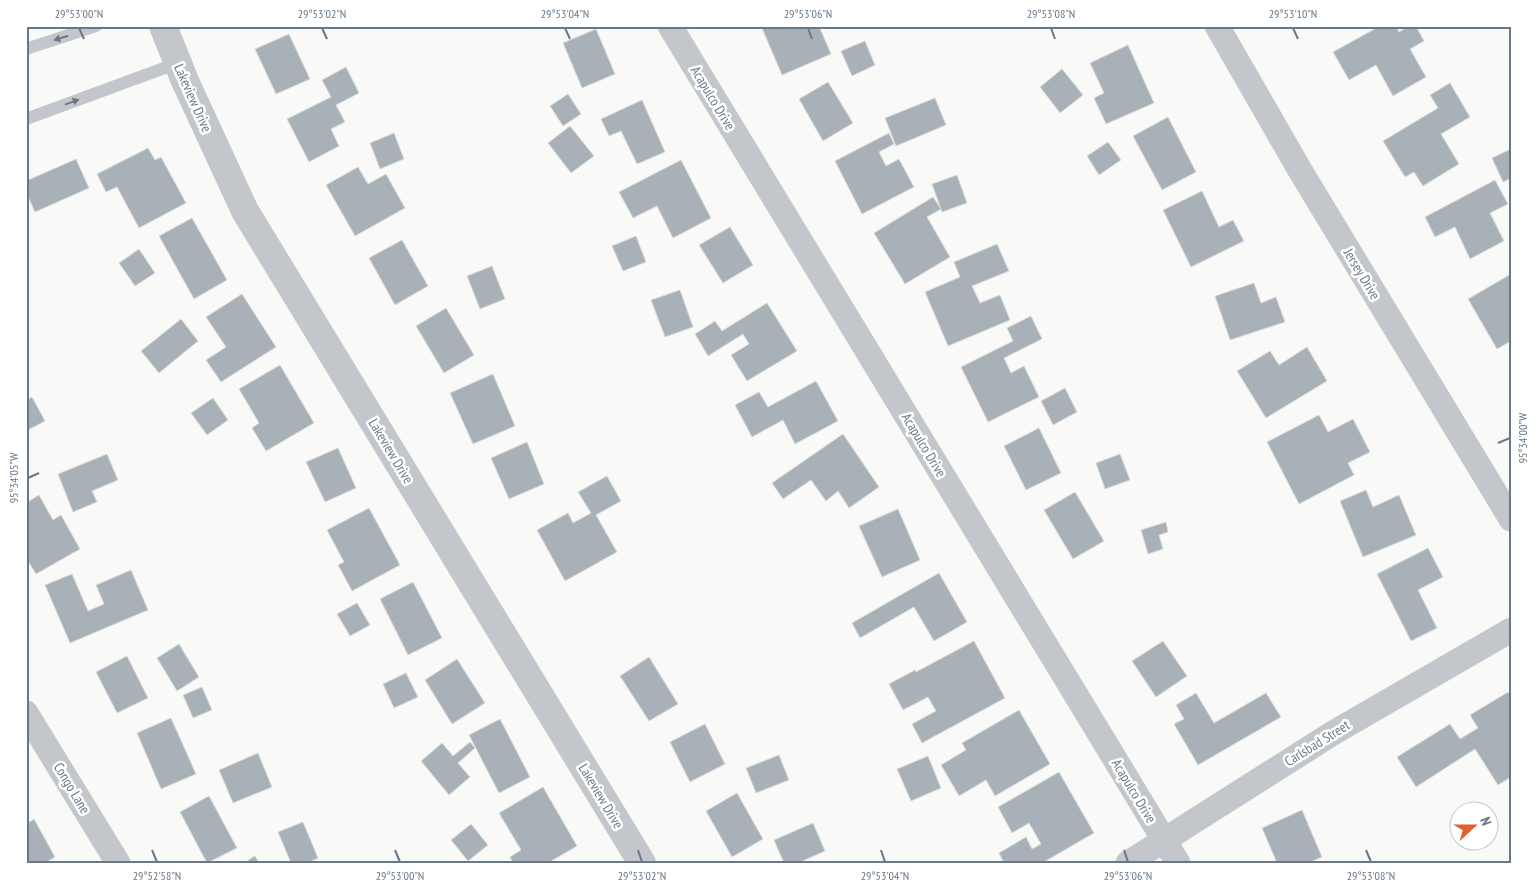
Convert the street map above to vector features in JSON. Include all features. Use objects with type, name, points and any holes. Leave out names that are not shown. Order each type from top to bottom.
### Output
[{"type":"street","name":"Lakeview Drive","points":[[163,26],[245,211],[642,863]]},
{"type":"street","name":"Acapulco Drive","points":[[670,26],[1178,863]]},
{"type":"street","name":"Jersey Drive","points":[[1217,26],[1306,181],[1511,519]]},
{"type":"street","name":"Carlsbad Street","points":[[1128,863],[1333,733],[1511,630]]},
{"type":"street","name":"Congo Lane","points":[[26,713],[118,863]]},
{"type":"lane","points":[[26,49],[96,26]]},
{"type":"lane","points":[[26,118],[178,63]]},
{"type":"building","points":[[761,26],[819,26],[831,54],[782,75]]},
{"type":"building","points":[[1380,26],[1396,26],[1399,32],[1409,26],[1416,26],[1424,41],[1410,49],[1426,77],[1393,96],[1376,65],[1349,80],[1333,52]]},
{"type":"building","points":[[596,29],[615,74],[582,88],[563,43]]},
{"type":"building","points":[[289,34],[310,79],[276,94],[255,49]]},
{"type":"building","points":[[865,41],[875,65],[852,76],[841,51]]},
{"type":"building","points":[[1128,45],[1154,103],[1106,124],[1094,98],[1104,93],[1090,63]]},
{"type":"building","points":[[346,67],[359,93],[336,105],[345,122],[331,129],[339,146],[309,162],[287,119],[331,97],[322,80]]},
{"type":"building","points":[[1062,69],[1083,95],[1060,113],[1040,87]]},
{"type":"building","points":[[828,82],[853,123],[823,141],[799,99]]},
{"type":"building","points":[[1450,83],[1470,117],[1441,134],[1459,164],[1423,186],[1414,172],[1405,177],[1383,141],[1438,108],[1430,95]]},
{"type":"building","points":[[568,94],[581,114],[563,126],[550,106]]},
{"type":"building","points":[[935,98],[946,125],[896,146],[885,118]]},
{"type":"building","points":[[642,100],[665,152],[637,164],[621,131],[609,136],[601,119]]},
{"type":"building","points":[[1168,117],[1196,172],[1162,190],[1133,136]]},
{"type":"building","points":[[570,126],[594,156],[571,173],[548,143]]},
{"type":"building","points":[[394,133],[404,159],[380,169],[370,143]]},
{"type":"building","points":[[889,133],[894,144],[879,152],[886,166],[899,159],[914,187],[862,214],[835,161]]},
{"type":"building","points":[[1108,142],[1121,160],[1099,175],[1087,156]]},
{"type":"building","points":[[148,148],[155,160],[161,157],[186,203],[139,228],[117,187],[106,192],[97,174]]},
{"type":"building","points":[[1511,149],[1511,178],[1503,182],[1492,158]]},
{"type":"building","points":[[76,159],[89,188],[35,212],[26,192],[26,181]]},
{"type":"building","points":[[681,160],[711,218],[673,238],[657,206],[633,218],[619,192]]},
{"type":"building","points":[[358,167],[368,184],[386,174],[405,208],[355,236],[326,185]]},
{"type":"building","points":[[957,175],[967,203],[942,212],[932,184]]},
{"type":"building","points":[[1495,180],[1508,204],[1490,213],[1504,241],[1470,259],[1455,227],[1435,237],[1425,217]]},
{"type":"building","points":[[1202,191],[1219,227],[1233,220],[1244,241],[1191,267],[1163,210]]},
{"type":"building","points":[[933,197],[941,209],[927,217],[950,257],[905,284],[874,233]]},
{"type":"building","points":[[192,218],[227,280],[194,299],[159,236]]},
{"type":"building","points":[[730,227],[753,265],[723,283],[699,245]]},
{"type":"building","points":[[636,236],[646,262],[623,271],[612,246]]},
{"type":"building","points":[[402,240],[428,286],[395,305],[369,258]]},
{"type":"building","points":[[997,244],[1009,271],[972,286],[980,303],[1000,295],[1010,320],[948,346],[925,292],[960,277],[954,262]]},
{"type":"building","points":[[139,249],[155,273],[135,286],[119,263]]},
{"type":"building","points":[[492,266],[505,299],[480,309],[467,276]]},
{"type":"building","points":[[1511,274],[1511,341],[1497,349],[1468,299]]},
{"type":"building","points":[[1254,283],[1261,303],[1276,297],[1285,322],[1230,340],[1215,296]]},
{"type":"building","points":[[680,290],[693,327],[665,337],[651,300]]},
{"type":"building","points":[[242,294],[276,347],[221,382],[206,360],[226,347],[206,317]]},
{"type":"building","points":[[767,303],[797,351],[747,381],[731,355],[749,344],[743,334],[708,356],[695,334],[715,321],[722,331]]},
{"type":"building","points":[[446,308],[474,355],[444,373],[416,326]]},
{"type":"building","points":[[1031,316],[1042,339],[1004,358],[1011,373],[1024,366],[1039,397],[988,422],[961,367],[1013,341],[1007,328]]},
{"type":"building","points":[[181,319],[198,341],[159,373],[141,351]]},
{"type":"building","points":[[1307,347],[1327,381],[1266,418],[1237,371],[1270,351],[1279,365]]},
{"type":"building","points":[[280,365],[314,423],[266,451],[252,428],[259,423],[239,389]]},
{"type":"building","points":[[493,374],[515,426],[473,444],[450,393]]},
{"type":"building","points":[[816,381],[838,421],[795,444],[783,420],[752,437],[735,405],[759,392],[768,407]]},
{"type":"building","points":[[1065,388],[1077,412],[1053,425],[1041,401]]},
{"type":"building","points":[[32,397],[45,421],[26,431],[26,401]]},
{"type":"building","points":[[213,398],[228,420],[207,435],[191,413]]},
{"type":"building","points":[[1319,415],[1328,432],[1353,419],[1370,452],[1348,463],[1354,475],[1299,504],[1267,442]]},
{"type":"building","points":[[1039,428],[1061,473],[1026,490],[1004,446]]},
{"type":"building","points":[[843,434],[879,487],[849,508],[838,491],[826,501],[811,480],[783,499],[772,483]]},
{"type":"building","points":[[527,442],[544,484],[509,499],[491,458]]},
{"type":"building","points":[[338,448],[356,488],[325,502],[306,462]]},
{"type":"building","points":[[107,454],[118,480],[92,491],[97,502],[73,512],[58,474]]},
{"type":"building","points":[[1120,454],[1130,480],[1105,489],[1096,463]]},
{"type":"building","points":[[607,476],[621,501],[596,515],[617,552],[565,581],[537,530],[568,513],[573,523],[591,513],[578,492]]},
{"type":"building","points":[[1366,490],[1373,507],[1399,495],[1416,535],[1363,557],[1340,501]]},
{"type":"building","points":[[1075,492],[1104,541],[1073,559],[1044,510]]},
{"type":"building","points":[[39,495],[53,520],[61,515],[80,549],[36,574],[26,558],[26,503]]},
{"type":"building","points":[[369,508],[400,565],[352,591],[338,565],[344,562],[327,530]]},
{"type":"building","points":[[898,509],[920,560],[882,577],[859,526]]},
{"type":"building","points":[[1166,522],[1168,532],[1159,535],[1163,549],[1148,554],[1141,530]]},
{"type":"building","points":[[1428,548],[1443,577],[1418,590],[1437,628],[1411,641],[1377,574]]},
{"type":"building","points":[[131,570],[148,610],[70,643],[45,585],[72,574],[88,611],[104,604],[96,585]]},
{"type":"building","points":[[939,573],[967,622],[934,641],[914,607],[860,638],[852,623]]},
{"type":"building","points":[[413,582],[442,638],[408,655],[380,599]]},
{"type":"building","points":[[357,603],[370,625],[350,636],[337,614]]},
{"type":"building","points":[[974,641],[1005,698],[922,743],[912,724],[936,711],[928,697],[903,710],[889,684]]},
{"type":"building","points":[[1163,641],[1187,676],[1156,697],[1132,661]]},
{"type":"building","points":[[179,644],[199,677],[177,691],[157,658]]},
{"type":"building","points":[[127,656],[148,698],[117,713],[96,672]]},
{"type":"building","points":[[649,657],[678,704],[649,721],[620,676]]},
{"type":"building","points":[[457,659],[485,703],[452,724],[425,680]]},
{"type":"building","points":[[406,673],[418,697],[394,708],[383,684]]},
{"type":"building","points":[[202,687],[212,710],[193,718],[183,695]]},
{"type":"building","points":[[1508,692],[1511,697],[1511,777],[1498,785],[1475,749],[1416,787],[1397,757],[1450,724],[1460,739],[1478,728],[1470,715]]},
{"type":"building","points":[[1196,693],[1214,723],[1266,693],[1281,717],[1198,765],[1174,724],[1184,719],[1176,705]]},
{"type":"building","points":[[1019,710],[1050,764],[995,796],[986,780],[959,796],[941,765],[966,750],[962,743]]},
{"type":"building","points":[[171,718],[196,774],[161,789],[137,733]]},
{"type":"building","points":[[500,719],[530,777],[499,793],[469,735]]},
{"type":"building","points":[[705,724],[725,764],[690,782],[670,742]]},
{"type":"building","points":[[470,742],[475,748],[458,763],[470,777],[449,795],[421,761],[442,743],[453,756]]},
{"type":"building","points":[[258,753],[272,787],[233,803],[219,770]]},
{"type":"building","points":[[779,755],[789,780],[756,793],[746,768]]},
{"type":"building","points":[[928,756],[941,788],[911,801],[897,769]]},
{"type":"building","points":[[1059,772],[1094,833],[1042,863],[1004,863],[999,853],[1026,837],[1032,849],[1041,844],[1029,823],[1012,833],[998,807]]},
{"type":"building","points":[[543,787],[577,846],[548,863],[513,863],[510,857],[521,850],[499,813]]},
{"type":"building","points":[[737,793],[763,839],[732,857],[706,811]]},
{"type":"building","points":[[209,796],[237,848],[207,863],[180,812]]},
{"type":"building","points":[[1302,810],[1322,857],[1308,863],[1277,863],[1262,828]]},
{"type":"building","points":[[34,819],[55,857],[45,863],[26,863],[26,824]]},
{"type":"building","points":[[303,822],[318,858],[307,863],[291,863],[278,832]]},
{"type":"building","points":[[813,823],[825,851],[798,863],[784,863],[774,840]]},
{"type":"building","points":[[471,824],[488,845],[468,861],[451,840]]},
{"type":"building","points":[[255,856],[259,863],[244,863]]}]
